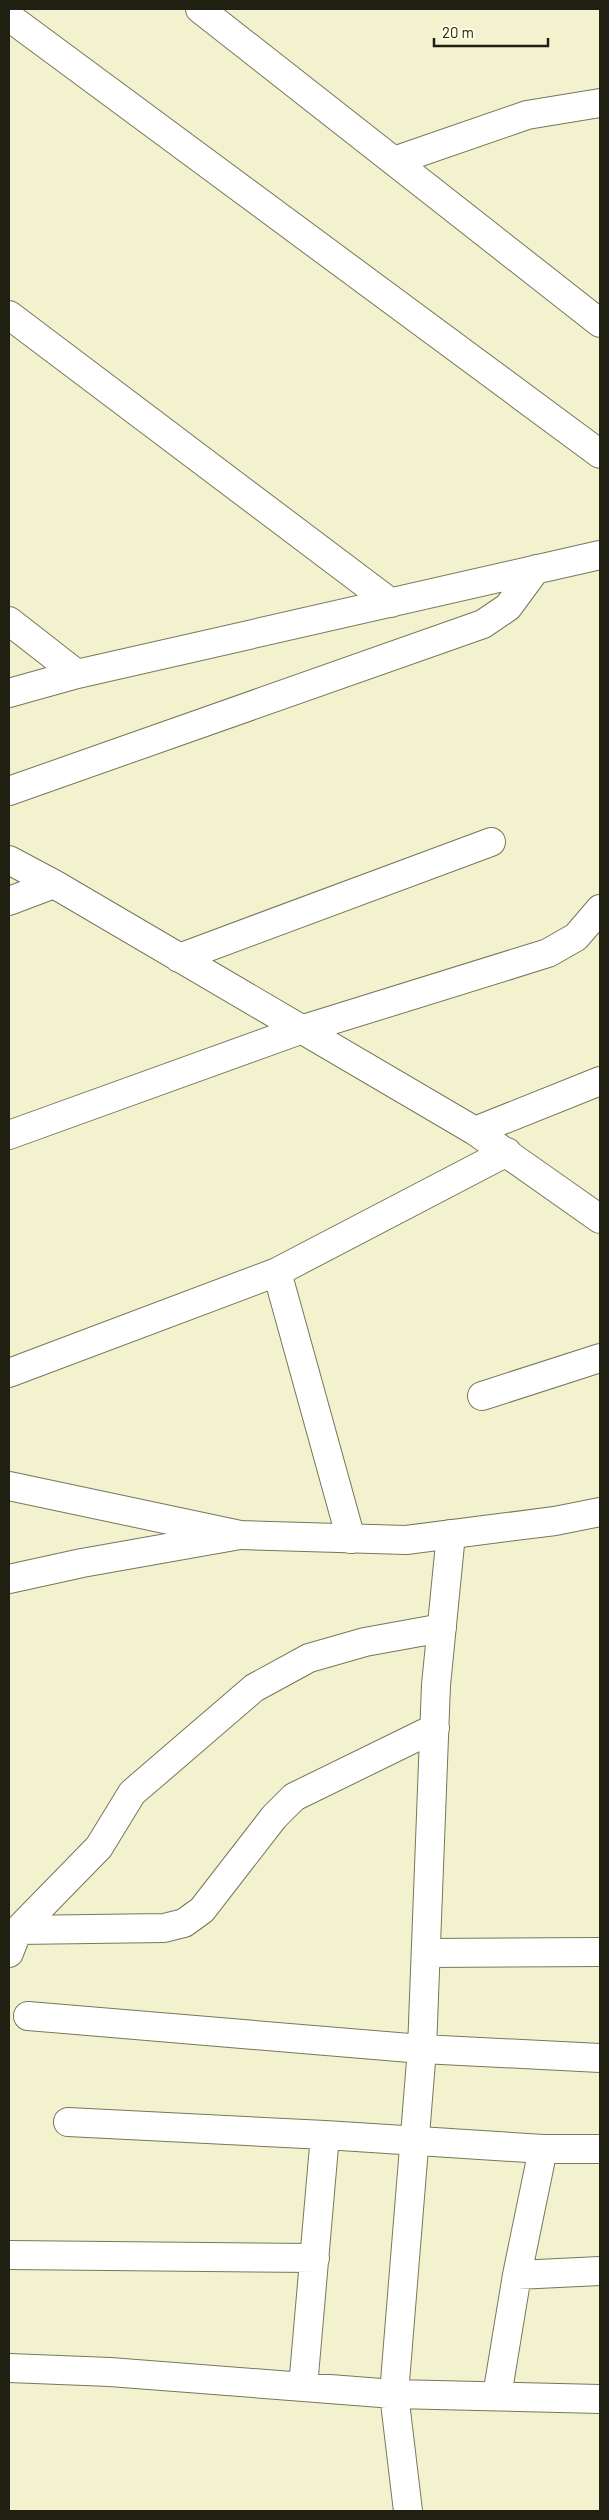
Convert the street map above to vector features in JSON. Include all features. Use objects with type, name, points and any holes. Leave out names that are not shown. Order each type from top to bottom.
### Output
[{"type":"street","points":[[200,9],[600,323]]},
{"type":"street","points":[[9,18],[600,454]]},
{"type":"street","points":[[394,161],[527,115],[600,103]]},
{"type":"street","points":[[9,315],[391,603]]},
{"type":"street","points":[[9,693],[77,674],[600,555]]},
{"type":"street","points":[[9,791],[482,624],[508,607],[536,570]]},
{"type":"street","points":[[9,621],[77,674]]},
{"type":"street","points":[[178,958],[491,842]]},
{"type":"street","points":[[9,860],[54,884],[475,1131],[600,1219]]},
{"type":"street","points":[[9,901],[54,884]]},
{"type":"street","points":[[9,1134],[300,1030],[548,953],[576,937],[600,909]]},
{"type":"street","points":[[475,1131],[600,1081]]},
{"type":"street","points":[[9,1373],[278,1272],[507,1152]]},
{"type":"street","points":[[278,1272],[351,1539]]},
{"type":"street","points":[[482,1396],[600,1358]]},
{"type":"street","points":[[9,1486],[240,1535],[406,1540],[555,1521],[600,1512]]},
{"type":"street","points":[[408,2511],[394,2394],[422,2049],[436,1685],[451,1534]]},
{"type":"street","points":[[9,1579],[82,1563],[240,1535]]},
{"type":"street","points":[[14,1941],[99,1847],[132,1793],[254,1688],[309,1658],[365,1642],[442,1628]]},
{"type":"street","points":[[14,1941],[164,1928],[184,1923],[202,1910],[274,1817],[294,1797],[435,1728]]},
{"type":"street","points":[[426,1953],[600,1952]]},
{"type":"street","points":[[28,2016],[422,2049],[600,2058]]},
{"type":"street","points":[[68,2122],[415,2140],[543,2149],[600,2149]]},
{"type":"street","points":[[303,2387],[325,2135]]},
{"type":"street","points":[[497,2396],[517,2275],[543,2149]]},
{"type":"street","points":[[9,2255],[315,2258]]},
{"type":"street","points":[[517,2275],[600,2271]]},
{"type":"street","points":[[9,2368],[110,2372],[394,2394],[600,2399]]}]
